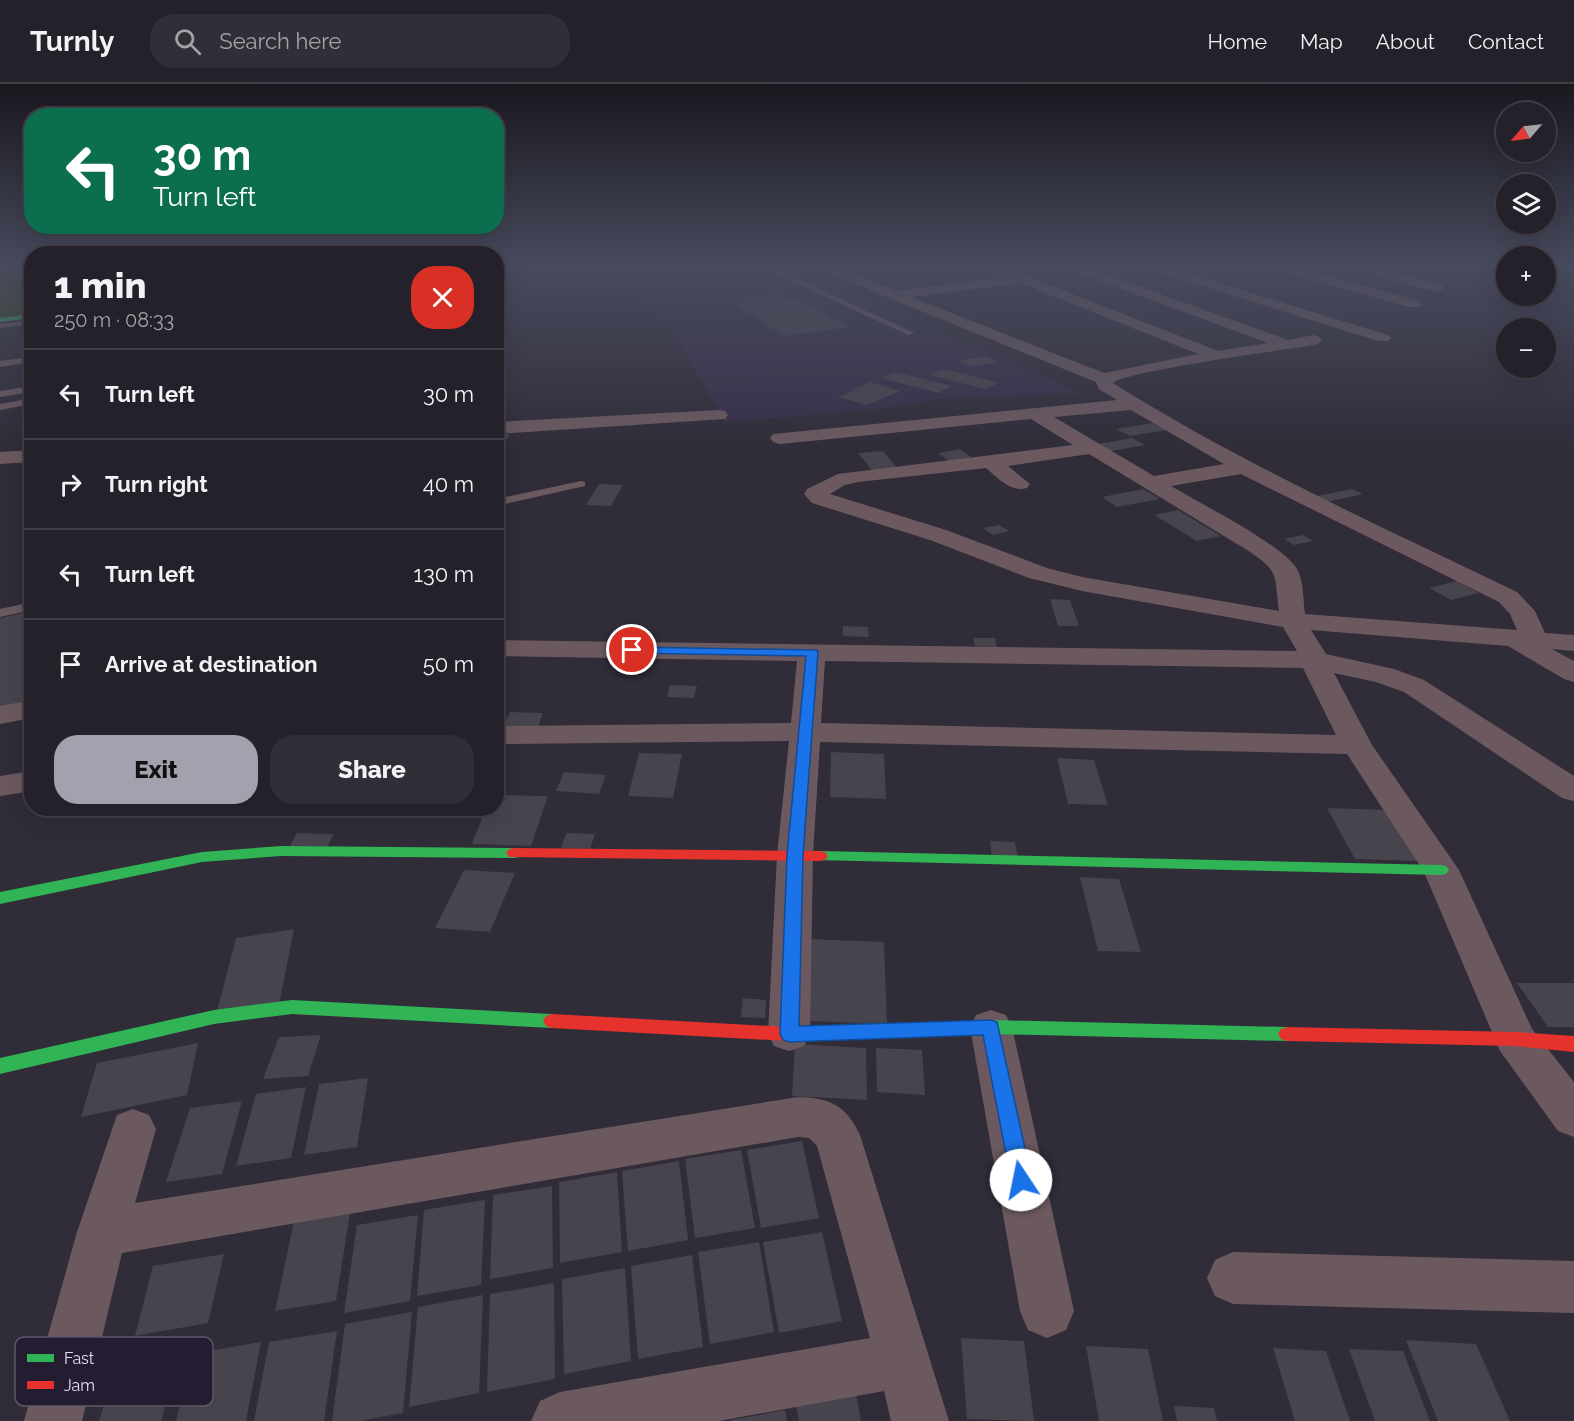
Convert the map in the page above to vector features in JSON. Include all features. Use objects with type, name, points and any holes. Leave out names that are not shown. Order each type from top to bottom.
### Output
[{"type":"street","points":[[977,328],[1104,379],[1114,375],[1216,356],[1314,340]]},
{"type":"street","points":[[1146,328],[1216,356]]},
{"type":"street","points":[[1244,328],[1287,344]]},
{"type":"street","points":[[1352,328],[1383,338]]},
{"type":"street","points":[[1104,379],[1105,385],[1134,404],[1246,468],[1508,597],[1522,611],[1525,641]]},
{"type":"street","points":[[780,438],[1134,404]]},
{"type":"street","points":[[504,428],[719,415]]},
{"type":"street","points":[[1037,415],[1271,555],[1284,567],[1289,576],[1293,621],[1313,655],[1313,660],[1357,745],[1441,870],[1515,1039],[1574,1118]]},
{"type":"street","points":[[1091,447],[990,462],[858,476],[838,480],[815,494],[820,498],[938,535],[1059,580],[1293,621],[1525,641],[1574,643]]},
{"type":"street","points":[[0,458],[24,456]]},
{"type":"street","points":[[990,462],[1020,484]]},
{"type":"street","points":[[1150,483],[1246,468]]},
{"type":"street","points":[[1525,641],[1574,673]]},
{"type":"street","points":[[504,648],[1313,660],[1384,675],[1414,686],[1574,791]]},
{"type":"street","points":[[789,1034],[795,855],[812,652]]},
{"type":"street","points":[[0,715],[24,710]]},
{"type":"street","points":[[504,735],[807,732],[1357,745]]},
{"type":"street","points":[[0,786],[24,782]]},
{"type":"street","points":[[0,898],[202,857],[241,853],[795,855],[1441,870]]},
{"type":"street","points":[[0,1066],[214,1017],[292,1007],[789,1034],[991,1027],[1515,1039],[1574,1044]]},
{"type":"street","points":[[991,1027],[1047,1311]]},
{"type":"street","points":[[102,1232],[798,1117],[820,1118],[837,1135],[920,1421]]},
{"type":"street","points":[[75,1337],[102,1232],[133,1129]]},
{"type":"street","points":[[1233,1278],[1574,1287]]},
{"type":"street","points":[[560,1421],[904,1360]]},
{"type":"street","points":[[53,1421],[57,1406]]},
{"type":"lane","points":[[901,328],[911,333]]},
{"type":"lane","points":[[0,364],[24,360]]},
{"type":"lane","points":[[0,394],[24,390]]},
{"type":"lane","points":[[0,407],[24,403]]},
{"type":"lane","points":[[504,501],[581,484]]},
{"type":"lane","points":[[7,612],[24,608]]},
{"type":"lane","points":[[7,612],[24,616]]},
{"type":"shaded area","points":[[675,328],[932,328],[1081,393],[937,399],[869,410],[725,422],[680,342]]},
{"type":"building","points":[[772,328],[839,328],[784,336]]},
{"type":"building","points":[[984,356],[999,362],[973,367],[958,361]]},
{"type":"building","points":[[944,369],[999,383],[986,389],[930,375]]},
{"type":"building","points":[[895,372],[952,386],[938,393],[881,378]]},
{"type":"building","points":[[870,382],[900,391],[867,405],[839,397],[855,390],[872,395],[854,389]]},
{"type":"building","points":[[1153,423],[1167,430],[1130,436],[1116,429]]},
{"type":"building","points":[[504,434],[510,434],[504,443]]},
{"type":"building","points":[[1132,438],[1145,445],[1105,452],[1093,445]]},
{"type":"building","points":[[960,449],[977,461],[955,465],[938,453]]},
{"type":"building","points":[[883,451],[899,470],[874,473],[858,453]]},
{"type":"building","points":[[599,484],[623,485],[611,506],[586,505]]},
{"type":"building","points":[[1143,489],[1160,499],[1117,507],[1102,497]]},
{"type":"building","points":[[1352,489],[1363,494],[1322,503],[1312,497]]},
{"type":"building","points":[[1178,510],[1221,536],[1197,541],[1154,515]]},
{"type":"building","points":[[999,525],[1009,531],[993,535],[983,528]]},
{"type":"building","points":[[1303,535],[1313,541],[1294,545],[1284,539]]},
{"type":"building","points":[[1457,581],[1479,593],[1451,600],[1429,588]]},
{"type":"building","points":[[1050,599],[1070,600],[1079,626],[1058,626]]},
{"type":"building","points":[[24,613],[24,701],[0,707],[0,618]]},
{"type":"building","points":[[843,626],[868,627],[869,637],[843,636]]},
{"type":"building","points":[[973,638],[995,638],[997,647],[975,646]]},
{"type":"building","points":[[670,685],[697,686],[694,698],[667,697]]},
{"type":"building","points":[[510,712],[543,713],[536,733],[504,731],[504,725]]},
{"type":"building","points":[[831,752],[884,754],[886,799],[830,797]]},
{"type":"building","points":[[639,753],[682,754],[673,798],[628,796]]},
{"type":"building","points":[[1057,758],[1094,760],[1108,805],[1068,804]]},
{"type":"building","points":[[564,772],[606,775],[599,794],[556,791]]},
{"type":"building","points":[[504,795],[548,796],[531,846],[472,844],[483,816],[504,816]]},
{"type":"building","points":[[1327,808],[1388,810],[1420,861],[1355,859]]},
{"type":"building","points":[[297,833],[334,834],[327,847],[290,846]]},
{"type":"building","points":[[566,833],[595,834],[590,849],[561,848]]},
{"type":"building","points":[[990,841],[1015,842],[1018,859],[992,858]]},
{"type":"building","points":[[464,870],[515,873],[490,932],[435,928]]},
{"type":"building","points":[[1080,877],[1119,879],[1141,952],[1098,951]]},
{"type":"building","points":[[294,929],[279,1005],[216,1015],[236,938]]},
{"type":"building","points":[[809,939],[884,942],[887,1024],[806,1021]]},
{"type":"building","points":[[1517,983],[1574,983],[1574,1027],[1548,1027]]},
{"type":"building","points":[[743,998],[766,1000],[765,1018],[741,1017]]},
{"type":"building","points":[[321,1035],[308,1076],[263,1079],[279,1037]]},
{"type":"building","points":[[198,1043],[187,1095],[81,1117],[97,1063]]},
{"type":"building","points":[[795,1044],[866,1048],[867,1100],[792,1096]]},
{"type":"building","points":[[876,1048],[922,1050],[925,1095],[877,1092]]},
{"type":"building","points":[[368,1078],[357,1147],[304,1155],[319,1084]]},
{"type":"building","points":[[306,1087],[291,1158],[236,1166],[256,1094]]},
{"type":"building","points":[[242,1101],[222,1174],[166,1182],[190,1108]]},
{"type":"building","points":[[802,1141],[819,1218],[761,1228],[747,1150]]},
{"type":"building","points":[[741,1150],[755,1228],[695,1238],[685,1159]]},
{"type":"building","points":[[679,1161],[688,1240],[628,1251],[622,1171]]},
{"type":"building","points":[[617,1172],[622,1252],[560,1263],[559,1182]]},
{"type":"building","points":[[552,1186],[553,1268],[490,1279],[493,1195]]},
{"type":"building","points":[[485,1200],[481,1285],[417,1296],[424,1210]]},
{"type":"building","points":[[350,1213],[336,1301],[275,1311],[294,1221]]},
{"type":"building","points":[[418,1215],[410,1301],[344,1313],[357,1225]]},
{"type":"building","points":[[822,1232],[842,1321],[779,1333],[763,1242]]},
{"type":"building","points":[[759,1242],[774,1332],[710,1344],[698,1252]]},
{"type":"building","points":[[224,1254],[208,1323],[135,1336],[153,1266]]},
{"type":"building","points":[[692,1255],[703,1347],[638,1359],[631,1266]]},
{"type":"building","points":[[625,1268],[631,1361],[564,1374],[562,1279]]},
{"type":"building","points":[[554,1283],[555,1379],[487,1392],[490,1294]]},
{"type":"building","points":[[483,1295],[479,1393],[409,1407],[418,1307]]},
{"type":"building","points":[[412,1312],[403,1413],[359,1421],[332,1421],[345,1324]]},
{"type":"building","points":[[337,1331],[324,1421],[254,1421],[269,1342]]},
{"type":"building","points":[[961,1338],[1024,1341],[1034,1421],[967,1419]]},
{"type":"building","points":[[1406,1340],[1476,1344],[1510,1421],[1438,1421]]},
{"type":"building","points":[[261,1342],[246,1421],[176,1421],[180,1406],[213,1406],[213,1350]]},
{"type":"building","points":[[1086,1346],[1148,1349],[1163,1421],[1099,1421]]},
{"type":"building","points":[[1273,1348],[1326,1351],[1350,1421],[1295,1421]]},
{"type":"building","points":[[1349,1349],[1403,1351],[1430,1421],[1375,1421]]},
{"type":"building","points":[[856,1393],[861,1421],[799,1421],[796,1404]]},
{"type":"building","points":[[104,1406],[165,1406],[161,1421],[99,1421]]},
{"type":"building","points":[[1174,1406],[1214,1408],[1217,1421],[1177,1421]]},
{"type":"building","points":[[785,1410],[787,1421],[731,1421],[731,1420]]},
{"type":"traffic: fast","points":[[0,898],[202,857],[281,851],[514,853]]},
{"type":"traffic: fast","points":[[820,856],[1441,870]]},
{"type":"traffic: fast","points":[[0,1066],[214,1017],[292,1007],[552,1021]]},
{"type":"traffic: fast","points":[[815,1033],[991,1027],[1287,1034]]},
{"type":"traffic: jam","points":[[514,853],[820,856]]},
{"type":"traffic: jam","points":[[552,1021],[789,1034],[815,1033]]},
{"type":"traffic: jam","points":[[1287,1034],[1515,1039],[1574,1044]]},
{"type":"route","points":[[632,650],[812,652],[795,855],[789,1034],[991,1027],[1021,1180]]}]
